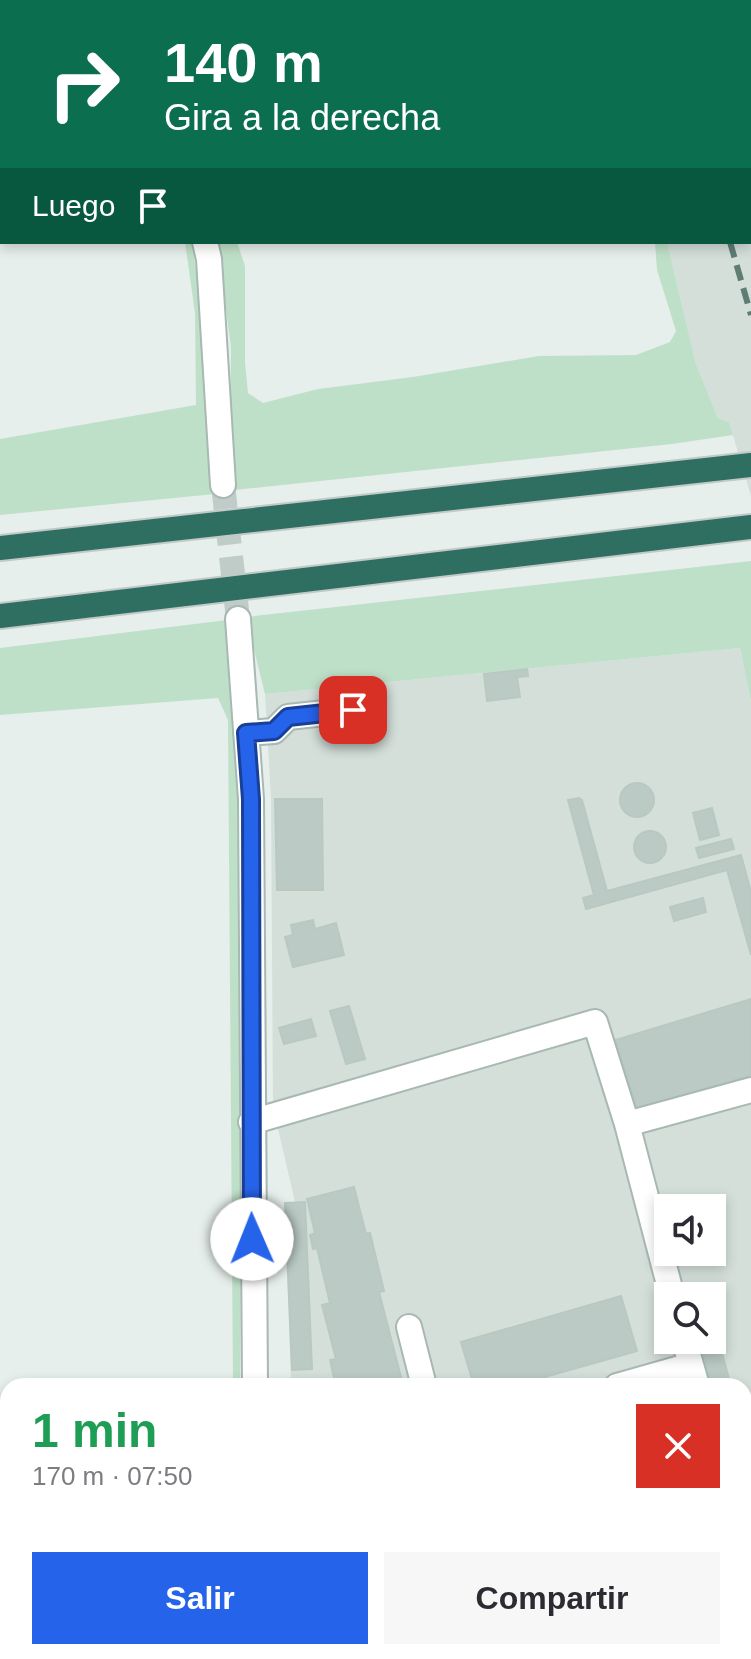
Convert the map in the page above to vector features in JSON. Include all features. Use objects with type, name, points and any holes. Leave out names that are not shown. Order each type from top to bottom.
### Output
[{"type":"highway","points":[[0,548],[751,465]]},
{"type":"highway","points":[[0,616],[739,529]]},
{"type":"street","points":[[205,244],[212,302],[223,485]]},
{"type":"street","points":[[238,619],[251,799],[255,1378]]},
{"type":"street","points":[[246,733],[274,731],[288,717],[353,710]]},
{"type":"street","points":[[251,1122],[595,1022],[627,1124],[668,1282]]},
{"type":"street","points":[[627,1124],[751,1090]]},
{"type":"street","points":[[409,1327],[422,1378]]},
{"type":"street","points":[[688,1354],[694,1376]]},
{"type":"shaded area","points":[[667,244],[751,244],[751,496],[729,422],[718,418],[696,364]]},
{"type":"shaded area","points":[[740,648],[751,702],[751,1378],[291,1378],[285,1203],[295,1202],[273,1107],[271,798],[265,694]]},
{"type":"green space","points":[[185,244],[192,244],[196,274],[215,494],[0,515],[0,439],[196,405],[195,313]]},
{"type":"green space","points":[[217,244],[238,244],[245,266],[248,393],[263,403],[318,389],[539,356],[636,355],[670,342],[676,331],[657,270],[655,244],[667,244],[696,364],[718,418],[729,422],[733,435],[234,490],[230,431],[231,347]]},
{"type":"green space","points":[[751,561],[751,702],[740,648],[265,694],[246,617]]},
{"type":"green space","points":[[227,620],[243,846],[240,1378],[233,1378],[228,720],[218,698],[0,715],[0,648]]},
{"type":"building","points":[[527,669],[528,676],[517,677],[520,697],[487,701],[484,674]]},
{"type":"building","points":[[637,783],[649,788],[654,800],[649,812],[637,817],[625,812],[620,800],[625,788]]},
{"type":"building","points":[[579,798],[607,891],[741,855],[751,892],[751,955],[727,870],[586,909],[583,898],[594,895],[568,800]]},
{"type":"building","points":[[275,799],[322,799],[323,890],[277,890]]},
{"type":"building","points":[[712,808],[719,835],[700,840],[693,813]]},
{"type":"building","points":[[650,831],[661,836],[666,847],[661,858],[650,863],[639,858],[634,847],[639,836]]},
{"type":"building","points":[[731,839],[734,849],[699,858],[696,848]]},
{"type":"building","points":[[703,898],[706,912],[674,921],[670,907]]},
{"type":"building","points":[[313,920],[315,929],[336,923],[344,955],[293,967],[285,937],[293,935],[291,925]]},
{"type":"building","points":[[751,999],[751,1075],[637,1109],[616,1040]]},
{"type":"building","points":[[349,1006],[365,1059],[346,1064],[330,1011]]},
{"type":"building","points":[[311,1019],[316,1036],[284,1044],[279,1028]]},
{"type":"building","points":[[354,1187],[366,1234],[370,1233],[384,1291],[379,1292],[401,1378],[334,1378],[330,1360],[336,1359],[322,1305],[330,1303],[317,1248],[313,1249],[310,1235],[315,1233],[307,1199]]},
{"type":"building","points":[[305,1202],[312,1369],[292,1370],[285,1203]]},
{"type":"building","points":[[621,1296],[637,1351],[541,1378],[472,1378],[461,1342]]},
{"type":"building","points":[[704,1354],[722,1354],[729,1378],[710,1378]]},
{"type":"tunnel","points":[[223,485],[238,619]]},
{"type":"railway","points":[[731,244],[751,315]]},
{"type":"route","points":[[252,1239],[251,799],[246,733],[274,731],[288,717],[353,710]]}]
